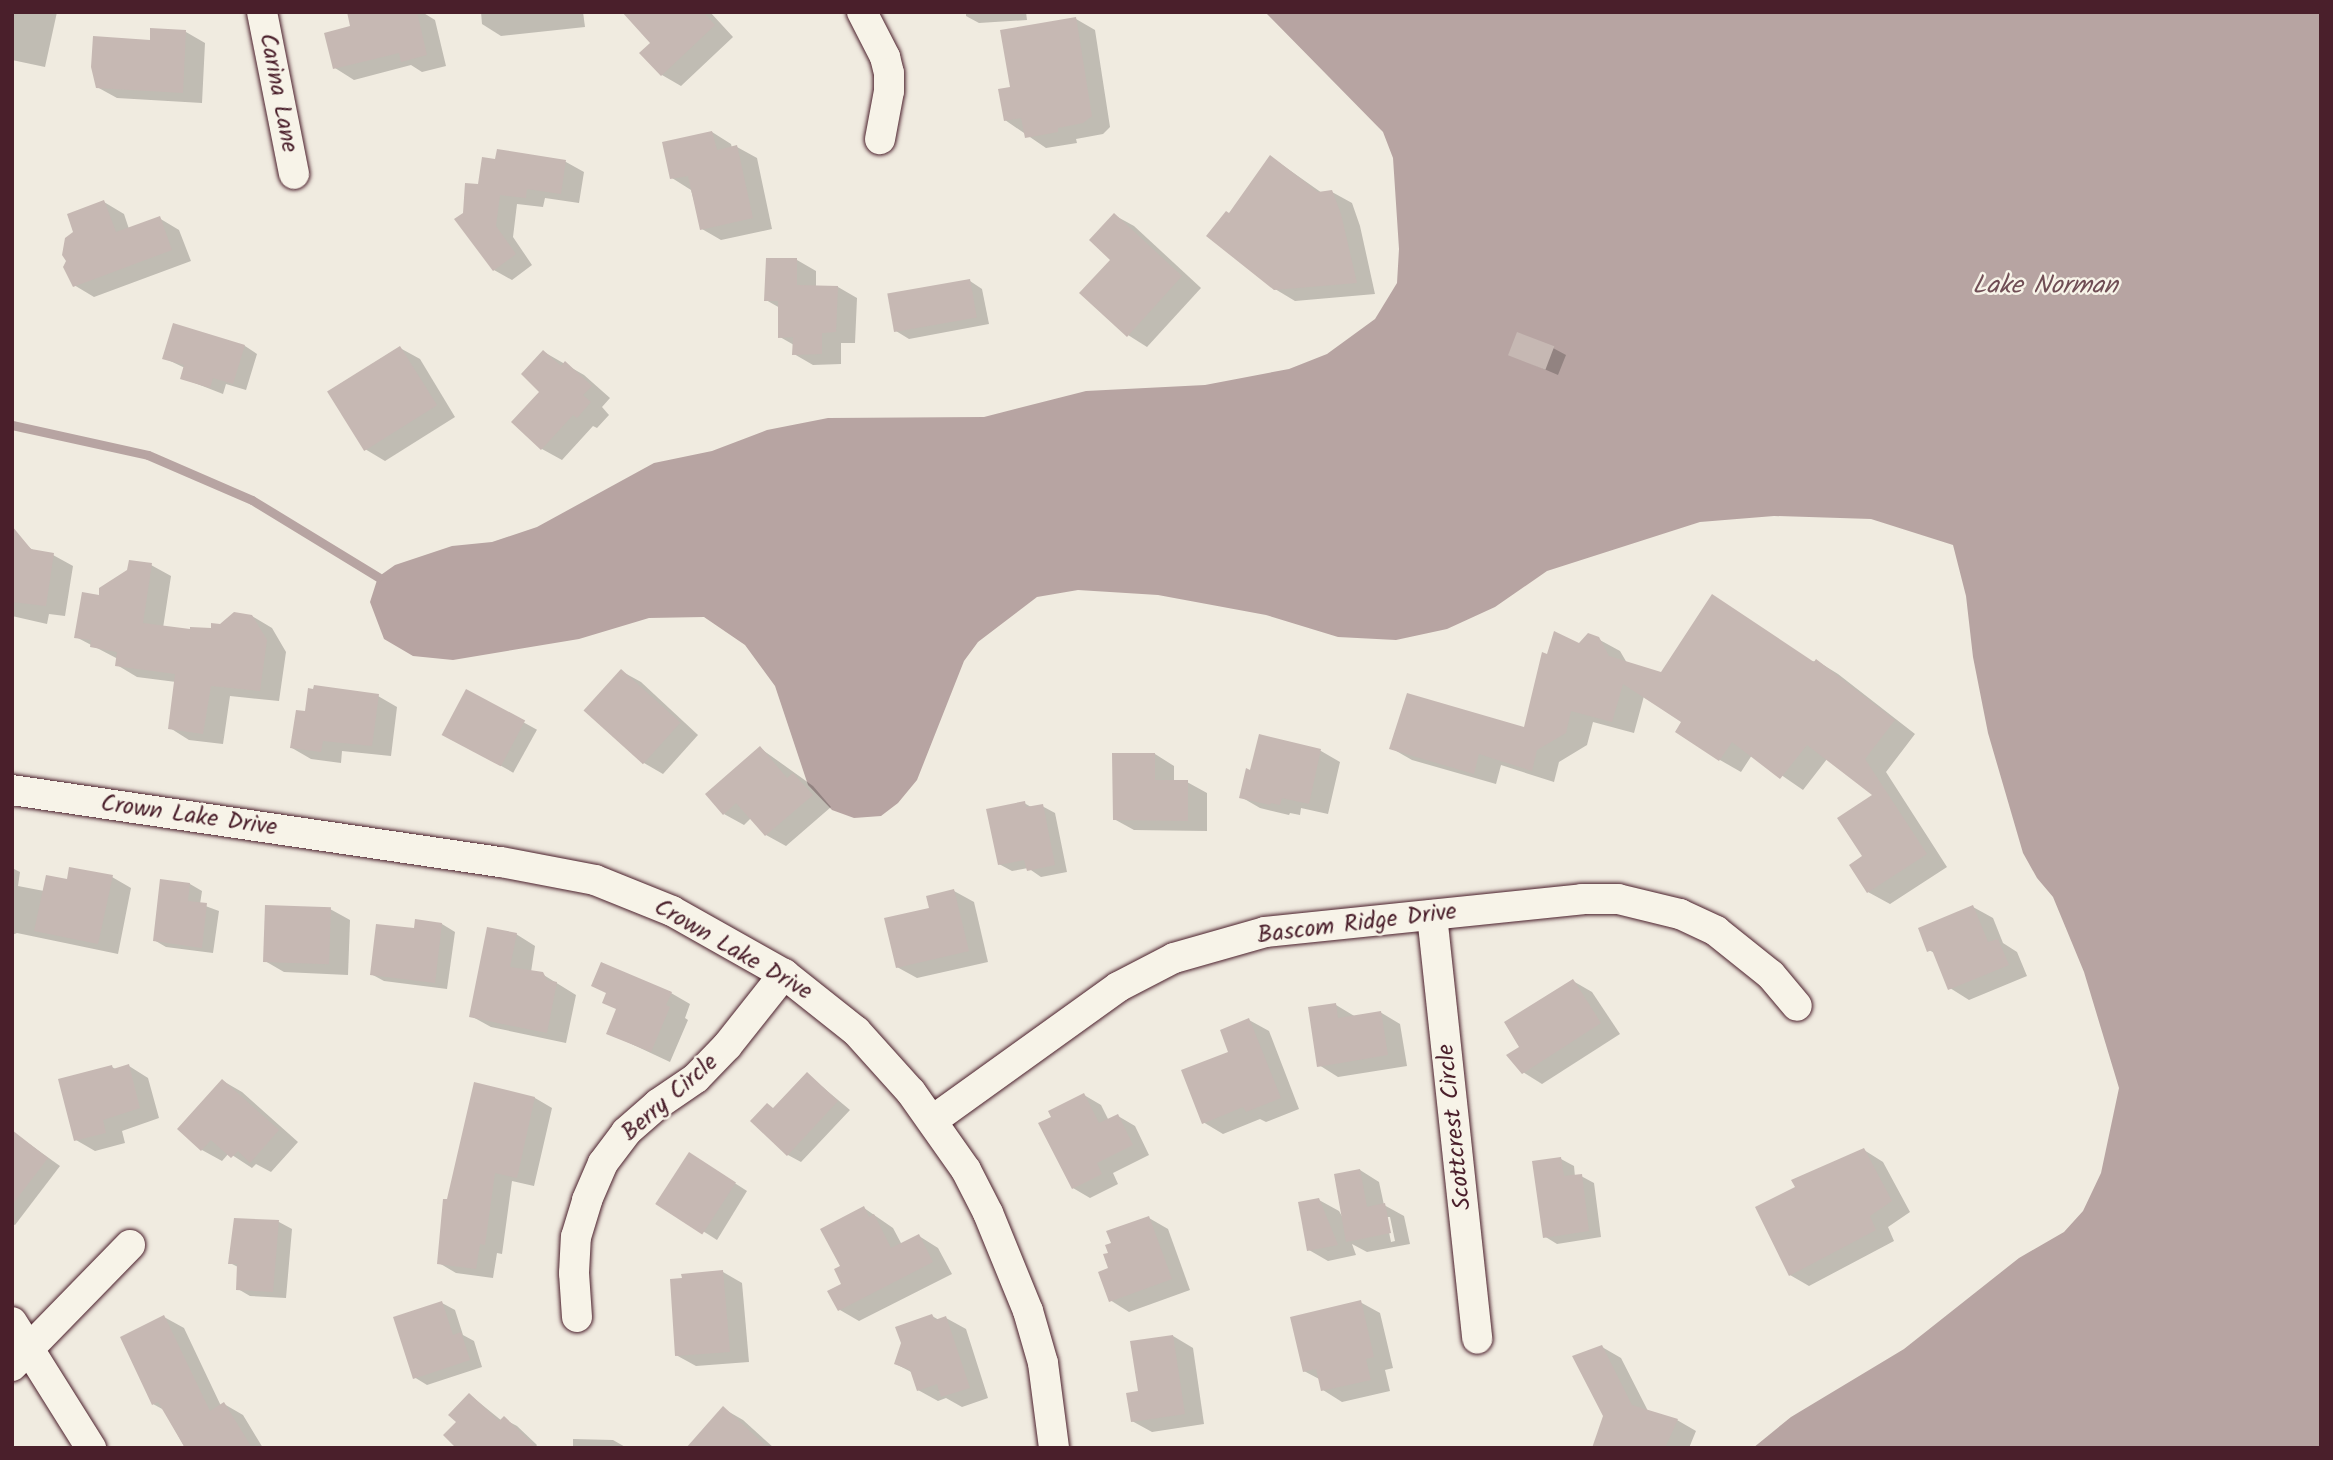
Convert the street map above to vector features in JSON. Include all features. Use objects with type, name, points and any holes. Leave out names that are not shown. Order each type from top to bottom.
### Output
[{"type":"street","name":"Carina Lane","points":[[262,12],[294,174]]},
{"type":"street","points":[[862,12],[880,44],[889,73],[889,91],[880,139]]},
{"type":"street","name":"Crown Lake Drive","points":[[12,790],[488,860],[595,880],[672,911],[784,974],[856,1031],[933,1120],[966,1170],[1019,1284],[1043,1363],[1054,1448]]},
{"type":"street","name":"Bascom Ridge Drive","points":[[933,1120],[1118,987],[1174,958],[1265,932],[1582,899],[1618,899],[1681,914],[1716,931],[1771,975],[1797,1006]]},
{"type":"street","name":"Scottcrest Circle","points":[[1432,915],[1477,1339]]},
{"type":"street","name":"Berry Circle","points":[[577,1317],[574,1273],[576,1237],[587,1199],[603,1163],[626,1132],[696,1078],[727,1046],[784,974]]},
{"type":"street","points":[[22,1357],[130,1245]]},
{"type":"street","points":[[12,1322],[22,1357],[91,1448]]},
{"type":"water","name":"Lake Norman","points":[[1265,12],[2321,12],[2321,1448],[1753,1448],[1791,1417],[1904,1349],[2019,1258],[2064,1232],[2083,1211],[2101,1173],[2119,1088],[2084,972],[2053,897],[2037,878],[2023,853],[1988,733],[1973,657],[1966,596],[1953,545],[1871,519],[1774,516],[1700,522],[1547,571],[1495,607],[1447,629],[1396,640],[1338,637],[1266,615],[1158,595],[1078,590],[1037,597],[978,642],[964,661],[917,780],[898,803],[881,816],[854,818],[832,810],[808,785],[775,686],[745,645],[704,617],[649,618],[579,639],[453,660],[413,656],[384,639],[370,602],[378,577],[395,565],[452,546],[492,542],[537,527],[654,463],[712,451],[767,430],[828,418],[984,417],[1086,391],[1205,385],[1289,369],[1327,354],[1375,319],[1397,283],[1399,249],[1393,158],[1383,132]]},
{"type":"building","points":[[347,12],[417,12],[427,55],[401,62],[399,53],[333,69],[324,33],[350,26]]},
{"type":"building","points":[[622,12],[703,12],[715,25],[661,76],[639,53],[650,43]]},
{"type":"building","points":[[1076,17],[1092,116],[1083,123],[1058,128],[1058,132],[1025,138],[1021,118],[1004,121],[998,89],[1010,87],[1000,30]]},
{"type":"building","points":[[150,28],[186,30],[183,93],[96,88],[91,67],[93,36],[150,40]]},
{"type":"building","points":[[712,131],[717,150],[737,145],[753,218],[700,230],[688,176],[670,179],[662,142]]},
{"type":"building","points":[[497,149],[566,160],[561,194],[527,189],[526,198],[500,195],[496,226],[516,254],[493,271],[454,219],[463,213],[465,183],[478,184],[482,157],[495,159]]},
{"type":"building","points":[[1270,155],[1318,192],[1332,190],[1341,214],[1357,283],[1274,290],[1206,236],[1226,211],[1229,213]]},
{"type":"building","points":[[104,200],[116,232],[160,216],[172,250],[73,287],[63,267],[66,261],[62,255],[65,238],[73,232],[67,214]]},
{"type":"building","points":[[1114,213],[1182,276],[1127,337],[1079,293],[1110,260],[1089,240]]},
{"type":"building","points":[[766,258],[797,258],[797,285],[838,286],[836,332],[822,333],[822,354],[792,355],[793,337],[778,338],[778,301],[764,301]]},
{"type":"building","points":[[970,279],[977,317],[894,332],[887,294]]},
{"type":"building","points":[[173,323],[245,345],[233,384],[213,378],[210,388],[180,379],[184,365],[162,359]]},
{"type":"building","points":[[1517,332],[1554,346],[1545,370],[1508,355]]},
{"type":"building","points":[[400,346],[437,405],[364,451],[327,392]]},
{"type":"building","points":[[543,350],[561,366],[565,361],[592,386],[583,395],[591,402],[577,418],[573,415],[541,450],[511,422],[539,392],[521,374]]},
{"type":"building","points":[[12,526],[31,549],[54,553],[46,606],[12,602]]},
{"type":"building","points":[[129,560],[152,563],[143,623],[190,629],[211,628],[211,623],[220,624],[234,612],[252,615],[267,640],[260,691],[211,686],[203,734],[168,729],[175,674],[115,666],[117,652],[90,647],[91,640],[74,638],[82,592],[99,595],[99,588],[127,570]]},
{"type":"building","points":[[1712,594],[1814,662],[1816,659],[1895,720],[1865,759],[1927,854],[1867,893],[1849,865],[1862,856],[1837,818],[1872,795],[1807,745],[1780,779],[1732,742],[1719,761],[1675,732],[1681,722],[1623,684],[1612,722],[1571,711],[1566,733],[1537,750],[1532,771],[1479,754],[1474,774],[1389,749],[1407,693],[1524,727],[1542,652],[1547,654],[1554,631],[1579,643],[1588,633],[1599,637],[1609,656],[1661,672]]},
{"type":"building","points":[[621,669],[680,723],[643,764],[584,711]]},
{"type":"building","points":[[314,685],[379,694],[372,746],[323,741],[321,752],[290,748],[296,710],[305,711],[308,688],[313,689]]},
{"type":"building","points":[[466,689],[525,720],[501,766],[442,735]]},
{"type":"building","points":[[1259,734],[1321,749],[1309,804],[1282,798],[1280,805],[1270,805],[1239,798],[1246,768],[1250,770]]},
{"type":"building","points":[[760,746],[787,778],[793,773],[813,795],[765,836],[736,803],[723,815],[705,794]]},
{"type":"building","points":[[1112,753],[1155,753],[1155,780],[1188,780],[1188,821],[1113,820]]},
{"type":"building","points":[[1025,801],[1026,807],[1043,804],[1055,865],[1027,871],[1024,860],[998,865],[986,809]]},
{"type":"building","points":[[69,867],[113,875],[98,944],[34,931],[46,875],[67,879]]},
{"type":"building","points":[[160,879],[190,883],[188,901],[207,903],[202,948],[153,941]]},
{"type":"building","points":[[954,889],[969,951],[896,968],[884,918],[929,908],[926,896]]},
{"type":"building","points":[[265,905],[331,907],[329,964],[263,962]]},
{"type":"building","points":[[1973,905],[1988,942],[1998,939],[2009,965],[1948,990],[1932,950],[1927,952],[1918,928]]},
{"type":"building","points":[[415,919],[442,923],[435,983],[370,975],[376,924],[414,928]]},
{"type":"building","points":[[487,927],[517,933],[510,967],[543,972],[547,980],[557,982],[547,1033],[469,1017]]},
{"type":"building","points":[[601,962],[672,992],[666,1005],[670,1007],[651,1052],[606,1034],[616,1009],[602,1003],[606,993],[591,986]]},
{"type":"building","points":[[1573,979],[1601,1023],[1522,1074],[1506,1055],[1519,1047],[1504,1022]]},
{"type":"building","points":[[1336,1003],[1338,1018],[1381,1011],[1388,1055],[1317,1067],[1308,1007]]},
{"type":"building","points":[[1249,1018],[1281,1098],[1246,1112],[1243,1107],[1202,1124],[1181,1070],[1228,1052],[1220,1030]]},
{"type":"building","points":[[129,1064],[140,1108],[103,1120],[106,1133],[74,1141],[58,1079],[112,1065],[113,1069]]},
{"type":"building","points":[[807,1072],[838,1101],[787,1156],[750,1121],[767,1103],[773,1108]]},
{"type":"building","points":[[222,1079],[279,1130],[250,1163],[238,1151],[231,1158],[211,1140],[201,1151],[177,1129]]},
{"type":"building","points":[[474,1082],[535,1097],[517,1178],[495,1173],[485,1245],[480,1244],[476,1269],[437,1264],[443,1199],[447,1199]]},
{"type":"building","points":[[1084,1093],[1099,1123],[1118,1114],[1133,1145],[1097,1163],[1102,1174],[1072,1189],[1038,1123],[1051,1117],[1048,1111]]},
{"type":"building","points":[[12,1130],[48,1158],[12,1205]]},
{"type":"building","points":[[1864,1148],[1892,1201],[1870,1216],[1876,1230],[1789,1276],[1755,1207],[1795,1187],[1791,1180]]},
{"type":"building","points":[[689,1152],[736,1182],[702,1234],[655,1204]]},
{"type":"building","points":[[1561,1157],[1564,1176],[1582,1174],[1589,1231],[1543,1238],[1532,1161]]},
{"type":"building","points":[[1360,1169],[1367,1207],[1385,1203],[1391,1233],[1346,1242],[1334,1174]]},
{"type":"building","points":[[1319,1198],[1338,1245],[1307,1251],[1298,1202]]},
{"type":"building","points":[[864,1206],[869,1217],[874,1214],[891,1248],[919,1234],[933,1262],[838,1311],[827,1291],[841,1284],[834,1269],[840,1266],[820,1229]]},
{"type":"building","points":[[1149,1216],[1172,1279],[1109,1302],[1098,1272],[1108,1268],[1103,1254],[1108,1253],[1105,1245],[1111,1243],[1106,1231]]},
{"type":"building","points":[[234,1218],[279,1220],[273,1292],[236,1290],[237,1264],[228,1264]]},
{"type":"building","points":[[723,1270],[730,1352],[675,1356],[670,1279],[682,1278],[681,1274]]},
{"type":"building","points":[[1361,1300],[1374,1357],[1366,1359],[1371,1380],[1321,1391],[1316,1369],[1303,1372],[1290,1317]]},
{"type":"building","points":[[442,1301],[453,1335],[461,1332],[470,1360],[413,1379],[393,1317]]},
{"type":"building","points":[[932,1314],[935,1320],[946,1316],[970,1388],[941,1397],[937,1384],[917,1391],[910,1370],[894,1364],[901,1343],[895,1327]]},
{"type":"building","points":[[164,1315],[210,1411],[224,1402],[252,1448],[185,1448],[158,1402],[152,1405],[120,1337]]},
{"type":"building","points":[[1173,1335],[1185,1414],[1131,1422],[1126,1393],[1138,1391],[1130,1341]]},
{"type":"building","points":[[1602,1345],[1632,1405],[1678,1419],[1665,1448],[1592,1448],[1603,1416],[1572,1356]]},
{"type":"building","points":[[469,1393],[499,1421],[504,1416],[537,1448],[456,1448],[443,1435],[456,1422],[448,1415]]},
{"type":"building","points":[[723,1406],[768,1448],[686,1448]]},
{"type":"waterway","points":[[12,425],[148,455],[252,500],[378,577]]}]
